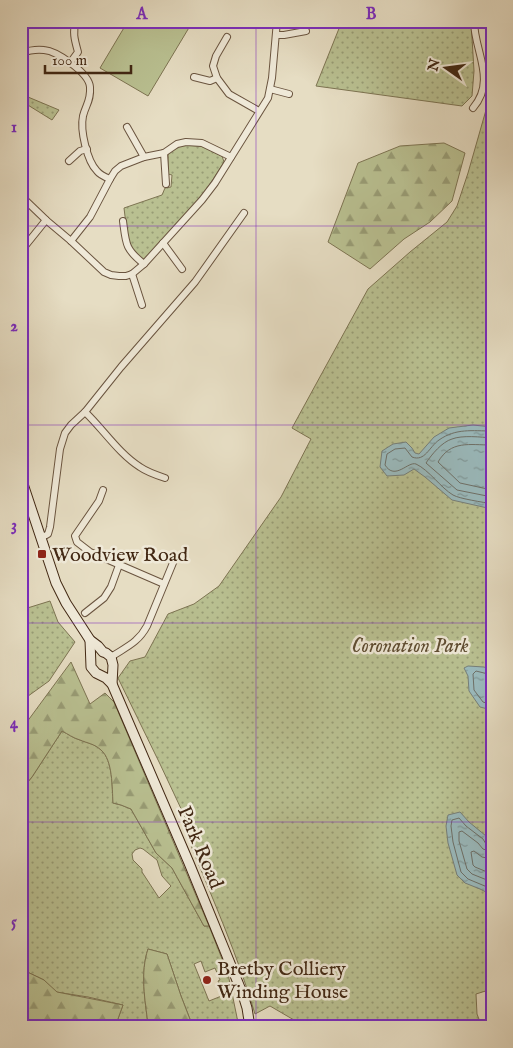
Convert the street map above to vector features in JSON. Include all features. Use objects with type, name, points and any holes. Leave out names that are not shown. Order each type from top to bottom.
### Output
[{"type":"main road","name":"Park Road","points":[[21,478],[56,583],[90,640],[111,657],[113,661],[112,684]]},
{"type":"main road","name":"Park Road","points":[[90,640],[91,668],[112,684],[189,863],[243,996],[250,1027]]},
{"type":"main road","points":[[91,660],[96,654],[103,652]]},
{"type":"main road","points":[[100,675],[107,674],[112,668]]},
{"type":"street","points":[[70,63],[78,52],[73,33],[76,21]]},
{"type":"street","points":[[21,196],[104,272],[119,276],[132,274],[144,264],[202,200],[215,183],[268,98],[272,78],[277,21]]},
{"type":"street","points":[[473,108],[483,92],[484,76],[483,61],[474,31],[474,21]]},
{"type":"street","points":[[276,35],[306,31]]},
{"type":"street","points":[[227,36],[216,56],[214,66],[217,78],[229,94],[259,111]]},
{"type":"street","points":[[22,51],[45,50],[70,63],[83,73],[90,84],[90,98],[83,116],[83,140],[96,171],[110,179]]},
{"type":"street","points":[[194,78],[210,81],[217,78]]},
{"type":"street","points":[[270,89],[289,94]]},
{"type":"street","points":[[126,127],[144,157]]},
{"type":"street","points":[[71,241],[90,217],[110,179],[121,166],[144,157],[164,153],[177,144],[193,142],[202,143],[231,157]]},
{"type":"street","points":[[69,161],[80,151],[87,149]]},
{"type":"street","points":[[164,153],[166,184]]},
{"type":"street","points":[[41,538],[48,534],[50,527],[62,441],[65,433],[195,282],[244,213]]},
{"type":"street","points":[[21,251],[46,220]]},
{"type":"street","points":[[123,221],[126,243],[134,256],[144,264]]},
{"type":"street","points":[[163,243],[182,269]]},
{"type":"street","points":[[132,274],[142,305]]},
{"type":"street","points":[[85,412],[125,456],[140,467],[165,478]]},
{"type":"street","points":[[103,490],[99,501],[75,536],[77,542],[90,552],[164,584]]},
{"type":"street","points":[[111,657],[143,634],[175,558]]},
{"type":"street","points":[[85,613],[104,598],[111,587],[119,565]]},
{"type":"green space","points":[[128,21],[193,21],[148,96],[100,68]]},
{"type":"green space","points":[[342,21],[471,21],[474,71],[472,96],[462,106],[316,86]]},
{"type":"green space","name":"Coronation Park","points":[[492,89],[492,989],[476,994],[477,1014],[482,1027],[450,1027],[443,1023],[436,1027],[306,1027],[270,1006],[255,1014],[233,949],[190,843],[192,832],[118,678],[130,661],[145,657],[168,614],[194,604],[219,586],[281,497],[311,439],[292,428],[368,289],[447,222],[457,206]]},
{"type":"green space","points":[[24,97],[59,110],[52,120],[23,102]]},
{"type":"green space","points":[[444,143],[465,153],[452,201],[430,222],[404,239],[370,269],[328,242],[358,163],[400,146]]},
{"type":"green space","points":[[183,145],[201,146],[222,156],[224,162],[203,195],[143,261],[133,252],[128,241],[124,208],[162,195],[165,188],[171,187],[172,175],[168,174],[168,152]]},
{"type":"green space","points":[[50,601],[58,622],[75,642],[49,681],[24,699],[21,699],[21,610]]},
{"type":"green space","points":[[71,662],[90,704],[105,693],[114,702],[209,926],[204,926],[172,868],[156,853],[131,809],[113,803],[110,767],[108,760],[99,748],[62,731],[32,777],[21,790],[21,730]]},
{"type":"green space","points":[[62,731],[101,750],[108,760],[110,767],[113,803],[131,809],[156,853],[172,868],[204,926],[209,926],[228,974],[239,1027],[193,1027],[167,954],[148,949],[144,967],[148,1024],[146,1027],[115,1027],[123,1005],[56,992],[44,980],[21,969],[21,790],[32,777]],"holes":[[[140,848],[157,860],[162,876],[171,886],[159,898],[142,872],[142,869],[133,860],[132,854]],[[201,961],[205,972],[215,968],[224,995],[209,1001],[194,964]]]},
{"type":"green space","points":[[148,949],[167,954],[193,1027],[146,1027],[148,1024],[144,967]]},
{"type":"green space","points":[[21,969],[44,980],[57,992],[123,1005],[115,1027],[21,1027]]},
{"type":"water","points":[[473,425],[492,427],[492,509],[452,500],[414,469],[404,475],[387,476],[380,467],[382,451],[393,444],[406,442],[415,453],[419,454],[434,437],[449,428]]},
{"type":"water","points":[[468,666],[484,667],[492,670],[492,710],[480,707],[469,691],[468,676],[464,668]]},
{"type":"water","points":[[460,812],[492,843],[492,896],[465,883],[457,875],[448,843],[446,826],[448,815]]},
{"type":"place","name":"Woodview Road","points":[[42,554]]},
{"type":"place","name":"Bretby Colliery Winding House","points":[[207,980]]}]
